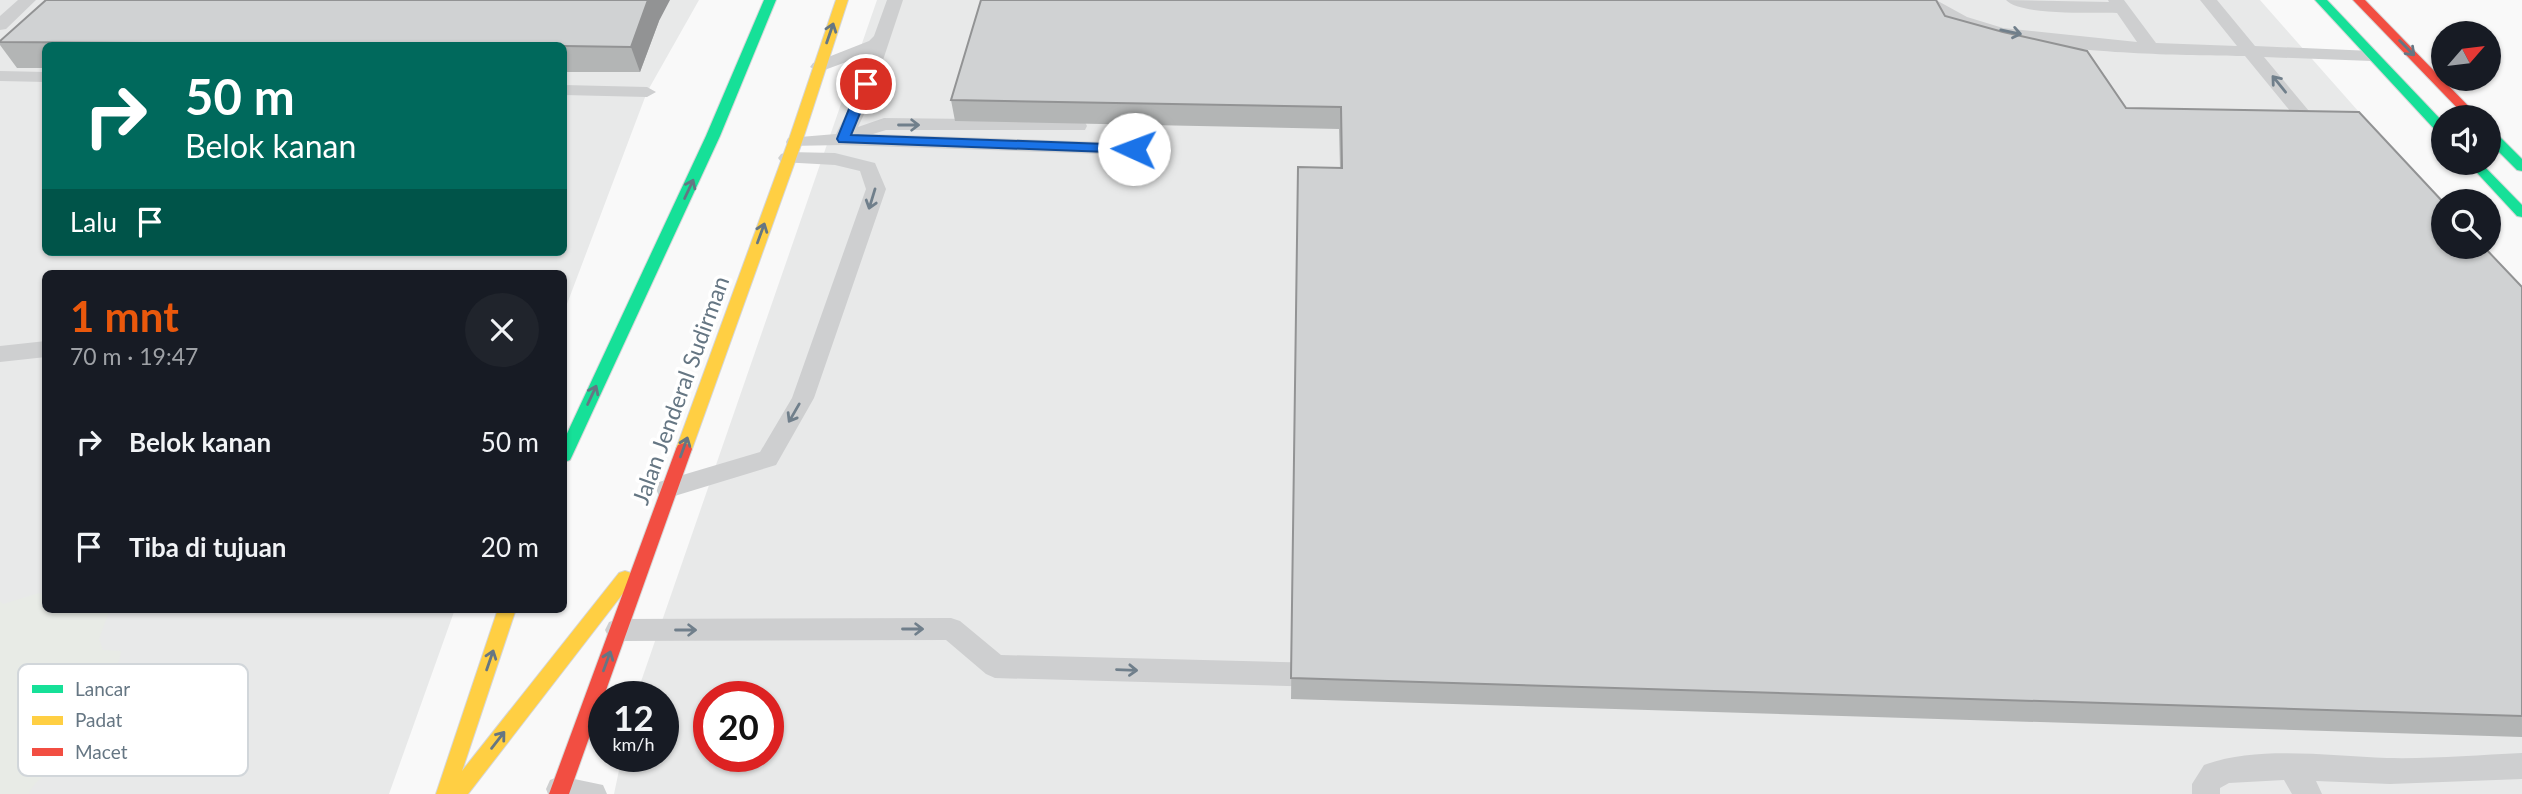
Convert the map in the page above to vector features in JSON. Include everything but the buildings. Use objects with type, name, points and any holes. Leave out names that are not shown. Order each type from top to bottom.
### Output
[{"type":"street","points":[[567,451],[713,136],[770,0]]},
{"type":"street","points":[[762,18],[789,0]]},
{"type":"street","name":"Jalan Jenderal Sudirman","points":[[560,792],[791,150],[842,0]]},
{"type":"street","points":[[2320,0],[2431,117]]},
{"type":"street","points":[[2359,0],[2461,105]]},
{"type":"street","points":[[2501,146],[2522,167]]},
{"type":"street","points":[[2486,175],[2522,213]]},
{"type":"street","points":[[2501,175],[2522,190]]},
{"type":"street","points":[[456,794],[643,557]]},
{"type":"street","points":[[444,794],[507,613]]},
{"type":"lane","points":[[0,25],[28,0]]},
{"type":"lane","points":[[843,139],[858,108],[895,0]]},
{"type":"lane","points":[[1925,0],[1939,11],[1962,22],[2025,36],[2152,50],[2372,55]]},
{"type":"lane","points":[[2014,0],[2028,4],[2119,4],[2152,50]]},
{"type":"lane","points":[[2208,0],[2330,148]]},
{"type":"lane","points":[[819,67],[863,51],[882,38]]},
{"type":"lane","points":[[0,76],[42,77]]},
{"type":"lane","points":[[567,90],[647,92]]},
{"type":"lane","points":[[791,150],[843,139],[884,124],[1078,125]]},
{"type":"lane","points":[[843,139],[1160,150]]},
{"type":"lane","points":[[668,489],[768,459],[803,398],[876,189],[868,167],[791,150]]},
{"type":"lane","points":[[0,354],[42,349]]},
{"type":"lane","points":[[618,630],[951,629],[995,666],[1342,676]]},
{"type":"lane","points":[[2206,794],[2206,783],[2214,774],[2229,770],[2292,768],[2390,771],[2522,766]]},
{"type":"lane","points":[[2292,768],[2308,794]]},
{"type":"lane","points":[[560,792],[593,794]]},
{"type":"shaded area","points":[[0,0],[699,0],[647,92],[567,304],[567,270],[42,270],[42,613],[454,613],[389,794],[0,794]]},
{"type":"shaded area","points":[[877,0],[2260,0],[2431,193],[2431,259],[2462,259],[2522,296],[2522,794],[614,794],[619,772],[679,772],[679,681],[641,681]]},
{"type":"shaded area","points":[[39,593],[42,594],[42,613],[109,613],[99,639],[103,650],[121,651],[117,664],[18,664],[18,776],[44,776],[29,794],[0,794],[0,601],[3,604]]},
{"type":"traffic: fast","points":[[567,450],[713,136],[770,0]]},
{"type":"traffic: fast","points":[[2321,0],[2431,117]]},
{"type":"traffic: fast","points":[[2501,146],[2522,167]]},
{"type":"traffic: fast","points":[[2486,175],[2522,213]]},
{"type":"traffic: slow","points":[[684,449],[795,142],[842,0]]},
{"type":"traffic: slow","points":[[456,794],[625,578]]},
{"type":"traffic: slow","points":[[445,792],[506,613]]},
{"type":"traffic: jam","points":[[2359,0],[2461,105]]},
{"type":"traffic: jam","points":[[559,794],[684,449]]},
{"type":"route","points":[[866,84],[843,139],[1134,149]]}]
